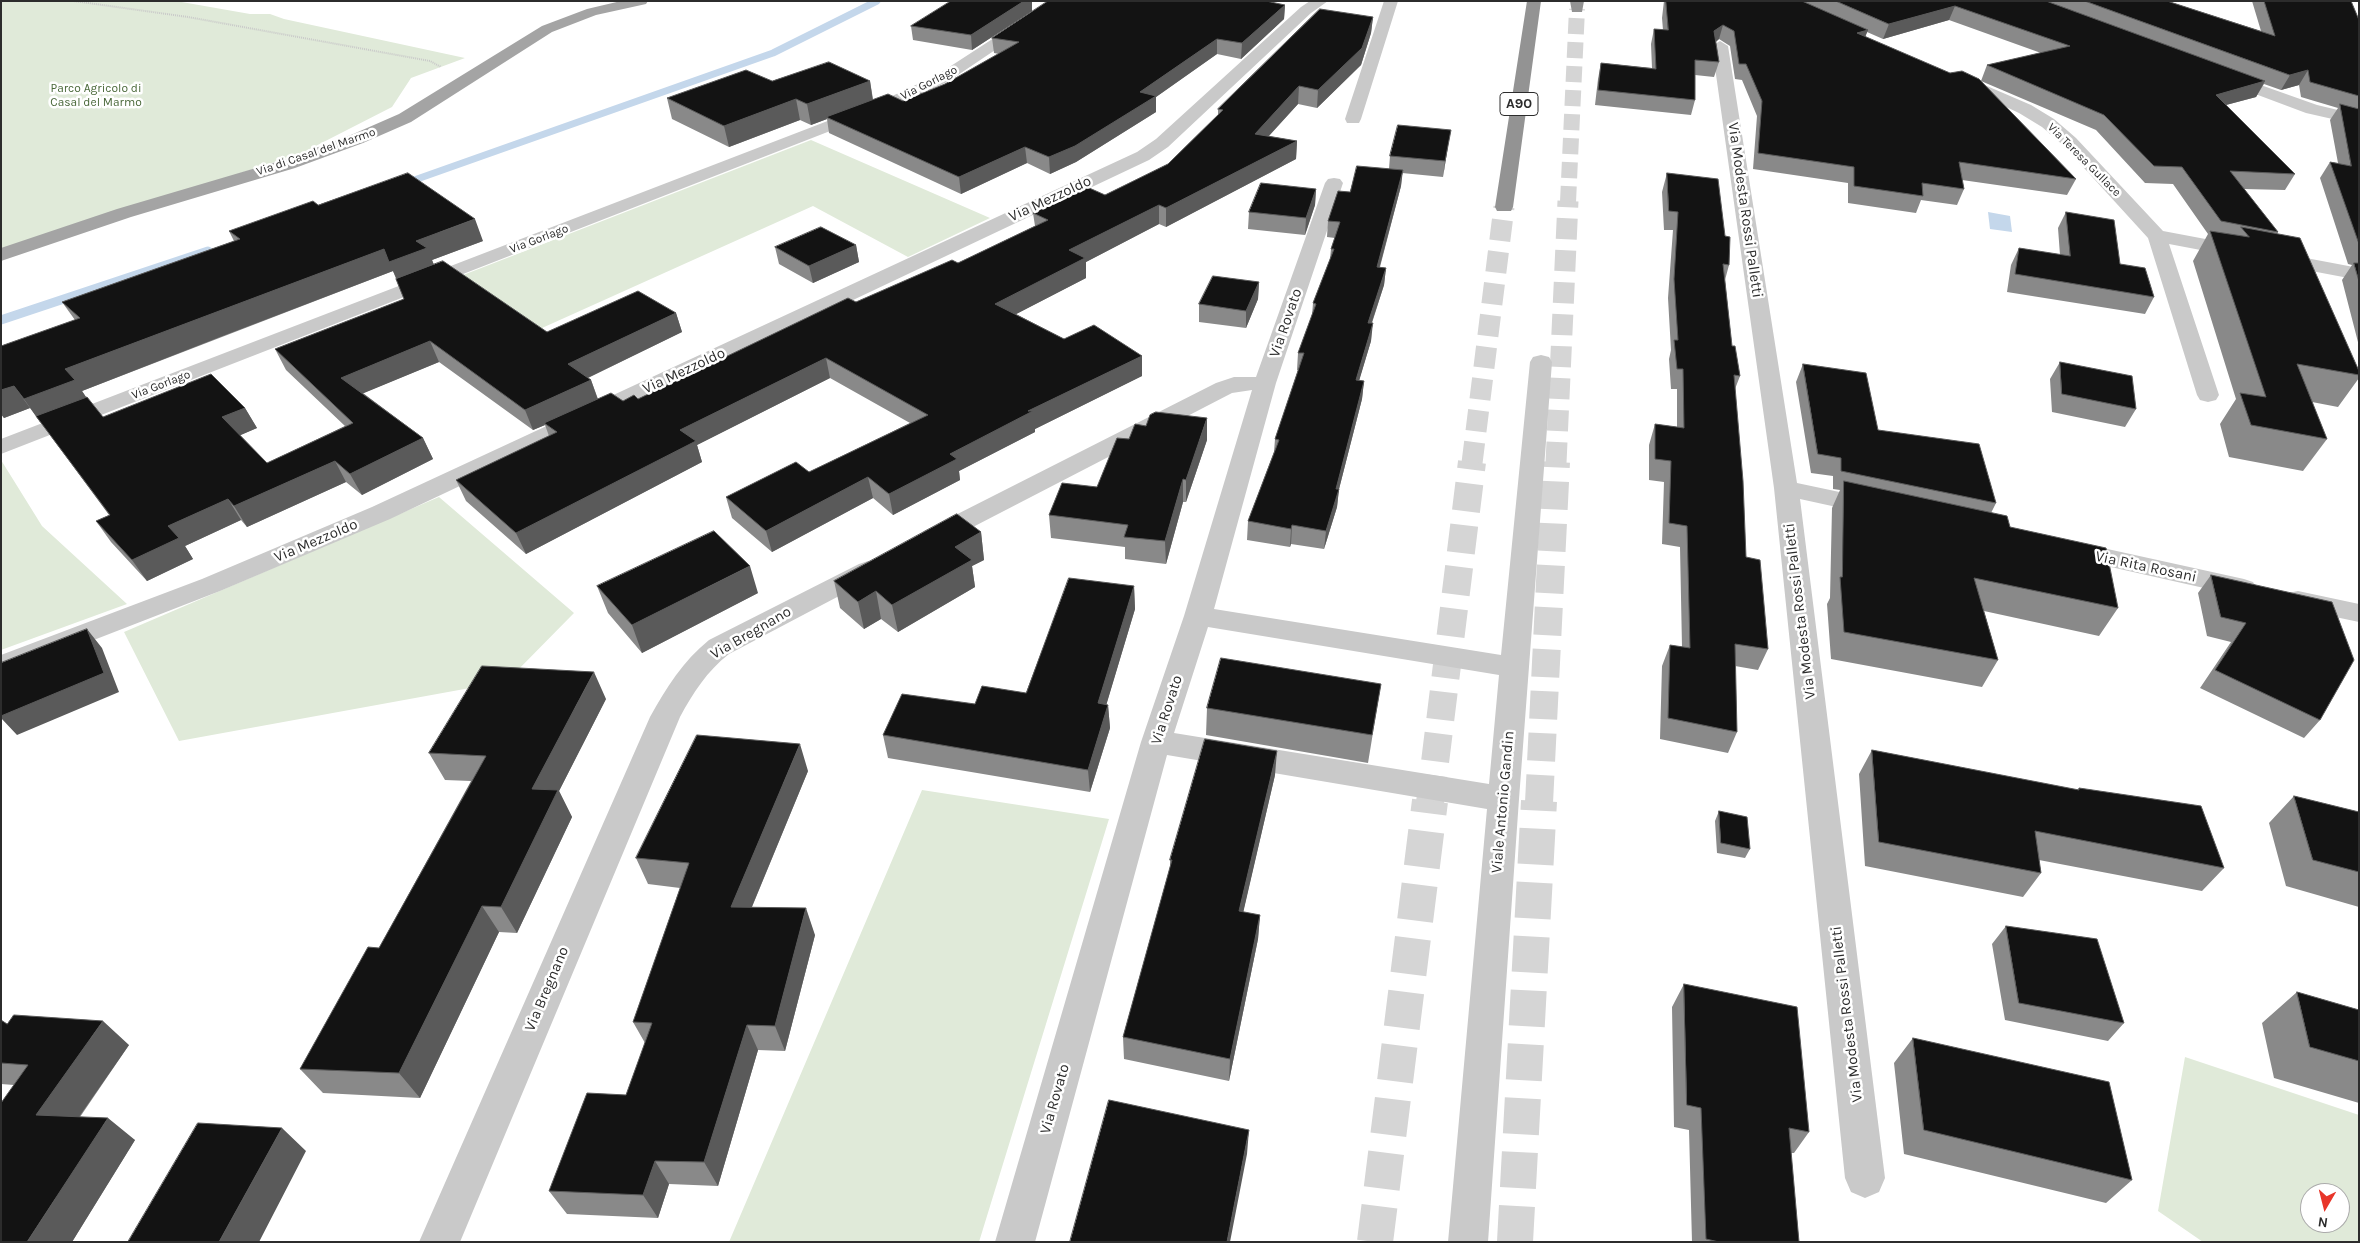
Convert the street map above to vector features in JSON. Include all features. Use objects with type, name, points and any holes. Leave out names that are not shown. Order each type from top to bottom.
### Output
[{"type":"highway","name":"A90","points":[[1504,207],[1534,1]]},
{"type":"main road","name":"Via di Casal del Marmo","points":[[1,254],[124,213],[289,164],[357,140],[405,118],[548,29],[592,12],[641,1]]},
{"type":"street","name":"Via Gorlago","points":[[1,447],[896,100],[943,78],[1061,1]]},
{"type":"street","name":"Via Mezzoldo","points":[[1,666],[168,602],[381,513],[1149,153],[1272,40],[1306,10],[1321,1]]},
{"type":"street","points":[[1353,119],[1391,1]]},
{"type":"street","name":"Via Modesta Rossi Palletti","points":[[1720,46],[1786,488],[1866,1178]]},
{"type":"street","points":[[2209,72],[2306,107],[2359,120]]},
{"type":"street","name":"Via Teresa Gullace","points":[[1946,73],[2042,118],[2070,142],[2156,236],[2208,395]]},
{"type":"street","name":"Via Rovato","points":[[1015,1242],[1156,742],[1198,616],[1265,383],[1334,183]]},
{"type":"street","points":[[2156,236],[2359,274]]},
{"type":"street","name":"Viale Antonio Gandin","points":[[1468,1242],[1514,666],[1541,362]]},
{"type":"street","name":"Via Bregnano","points":[[439,1242],[665,717],[685,683],[702,662],[720,647],[1224,388],[1239,384],[1265,383]]},
{"type":"street","points":[[1786,488],[1893,511]]},
{"type":"street","name":"Via Rita Rosani","points":[[2048,545],[2359,613]]},
{"type":"street","points":[[1198,616],[1514,666]]},
{"type":"street","points":[[1156,742],[1503,799]]},
{"type":"path","points":[[74,1],[188,17],[430,61],[446,70]]},
{"type":"green space","name":"Parco Agricolo di Casal del Marmo","points":[[1,1],[176,1],[250,14],[270,14],[284,19],[465,58],[411,78],[392,107],[300,154],[1,250]]},
{"type":"green space","points":[[811,140],[990,218],[908,257],[813,206],[542,328],[458,277]]},
{"type":"green space","points":[[1,460],[42,526],[127,604],[1,650]]},
{"type":"green space","points":[[439,497],[574,613],[512,676],[470,688],[179,741],[124,632]]},
{"type":"green space","points":[[922,790],[1109,819],[979,1242],[729,1242]]},
{"type":"green space","points":[[2185,1057],[2359,1115],[2359,1242],[2203,1242],[2158,1211]]},
{"type":"water","points":[[1988,212],[2010,216],[2012,232],[1990,229]]},
{"type":"building","points":[[951,1],[1024,1],[971,35],[911,26]]},
{"type":"building","points":[[1048,1],[1266,1],[1285,5],[1242,43],[1217,39],[1140,92],[1156,96],[1075,146],[1049,157],[1025,147],[959,177],[826,117],[888,94],[903,101],[945,84],[1019,42],[992,38]]},
{"type":"building","points":[[1666,1],[1802,1],[1868,30],[1857,33],[1950,73],[1962,71],[1979,79],[2076,179],[1959,162],[1964,189],[1922,183],[1923,196],[1854,186],[1854,167],[1758,153],[1762,101],[1746,64],[1739,64],[1734,31],[1723,25],[1714,31],[1719,62],[1695,60],[1695,100],[1598,90],[1601,63],[1656,69],[1654,29],[1668,30]]},
{"type":"building","points":[[1836,1],[2046,1],[2265,81],[2216,95],[2295,174],[2230,171],[2278,232],[2221,221],[2182,167],[2154,166],[2104,115],[1987,65],[2070,46],[1955,6],[1889,24]]},
{"type":"building","points":[[2085,1],[2167,1],[2275,36],[2264,1],[2351,1],[2359,20],[2359,96],[2310,82],[2308,70],[2290,75]]},
{"type":"building","points":[[1320,9],[1373,17],[1362,48],[1318,90],[1299,86],[1255,134],[1297,141],[1166,208],[1159,205],[1069,250],[1085,258],[995,304],[1064,339],[1094,325],[1142,356],[1028,411],[1033,411],[950,454],[957,459],[889,494],[868,477],[766,531],[726,497],[796,462],[809,472],[928,415],[826,358],[680,430],[696,441],[516,533],[456,480],[557,432],[544,423],[611,393],[623,401],[634,395],[638,399],[848,298],[856,302],[952,260],[958,263],[1048,220],[1033,213],[1087,187],[1105,195],[1168,164],[1223,110],[1218,109]]},
{"type":"building","points":[[829,62],[870,81],[807,104],[796,99],[724,126],[667,98],[746,70],[772,81]]},
{"type":"building","points":[[2340,104],[2359,109],[2359,244],[2330,162],[2351,166]]},
{"type":"building","points":[[1398,125],[1451,130],[1445,161],[1390,156]]},
{"type":"building","points":[[1357,166],[1403,170],[1377,267],[1386,268],[1368,323],[1373,323],[1356,380],[1364,381],[1336,489],[1339,489],[1326,531],[1292,525],[1291,529],[1248,521],[1279,440],[1275,439],[1304,353],[1298,353],[1316,304],[1313,303],[1334,249],[1331,249],[1340,222],[1328,221],[1338,191],[1350,192]]},
{"type":"building","points":[[408,173],[475,219],[416,241],[427,248],[389,262],[384,249],[65,369],[75,380],[24,399],[14,386],[1,390],[1,346],[80,318],[62,302],[240,239],[229,231],[313,201],[318,205]]},
{"type":"building","points":[[1667,173],[1718,179],[1725,236],[1730,237],[1729,265],[1723,264],[1732,346],[1735,346],[1740,376],[1734,375],[1743,481],[1746,557],[1760,560],[1768,649],[1735,644],[1737,732],[1668,718],[1670,645],[1690,648],[1687,526],[1669,523],[1671,461],[1655,459],[1655,424],[1684,428],[1683,369],[1677,369],[1674,340],[1678,340],[1674,279],[1678,212],[1669,211]]},
{"type":"building","points":[[1261,183],[1316,189],[1306,218],[1249,212]]},
{"type":"building","points":[[2066,212],[2114,220],[2120,264],[2145,268],[2154,297],[2015,274],[2019,248],[2070,256]]},
{"type":"building","points":[[821,227],[856,245],[809,266],[775,247]]},
{"type":"building","points":[[2241,227],[2300,238],[2359,371],[2359,375],[2297,364],[2327,439],[2251,425],[2240,393],[2266,397],[2210,231],[2249,237]]},
{"type":"building","points":[[443,261],[547,332],[638,291],[676,313],[568,364],[591,380],[525,410],[430,341],[341,378],[423,438],[350,474],[335,461],[234,506],[228,499],[168,526],[179,538],[132,560],[96,521],[110,515],[36,416],[87,397],[103,417],[211,374],[245,408],[222,417],[267,463],[353,423],[275,349],[404,299],[396,279]]},
{"type":"building","points":[[2354,263],[2359,263],[2359,281]]},
{"type":"building","points":[[1213,276],[1259,282],[1246,311],[1199,304]]},
{"type":"building","points":[[2060,362],[2132,376],[2136,409],[2062,394]]},
{"type":"building","points":[[1803,364],[1866,373],[1878,430],[1979,444],[1996,503],[1841,471],[1841,458],[1818,454]]},
{"type":"building","points":[[1156,412],[1207,418],[1186,480],[1183,479],[1165,541],[1124,537],[1128,525],[1049,515],[1062,483],[1097,487],[1117,438],[1129,439],[1135,424],[1146,426],[1150,415]]},
{"type":"building","points":[[1844,481],[2007,516],[2010,527],[2106,548],[2118,608],[1974,578],[1998,660],[1844,632],[1840,577],[1842,577]]},
{"type":"building","points":[[957,514],[981,532],[955,547],[972,560],[892,605],[876,591],[858,602],[834,581]]},
{"type":"building","points":[[714,531],[750,566],[632,625],[597,586]]},
{"type":"building","points":[[2211,575],[2332,602],[2354,660],[2320,720],[2215,670],[2246,623],[2221,617]]},
{"type":"building","points":[[1069,578],[1134,586],[1098,703],[1108,705],[1088,770],[883,735],[902,694],[975,704],[982,686],[1026,693]]},
{"type":"building","points":[[87,629],[104,673],[1,716],[1,663]]},
{"type":"building","points":[[1221,658],[1381,684],[1372,735],[1207,708]]},
{"type":"building","points":[[482,666],[594,672],[532,789],[558,790],[501,907],[482,906],[399,1073],[300,1069],[368,947],[379,948],[486,756],[429,753]]},
{"type":"building","points":[[697,735],[800,744],[731,907],[806,908],[775,1026],[747,1025],[704,1162],[655,1161],[643,1195],[549,1191],[587,1093],[626,1095],[652,1023],[633,1022],[689,863],[636,858]]},
{"type":"building","points":[[1205,739],[1277,751],[1239,911],[1260,915],[1230,1059],[1123,1037],[1172,860],[1170,860]]},
{"type":"building","points":[[1872,750],[2079,790],[2079,788],[2201,806],[2224,868],[2035,831],[2041,873],[1879,842]]},
{"type":"building","points":[[2294,796],[2359,812],[2359,872],[2313,860]]},
{"type":"building","points":[[1719,811],[1747,817],[1750,849],[1721,843]]},
{"type":"building","points":[[2006,926],[2097,939],[2124,1023],[2019,1003]]},
{"type":"building","points":[[1684,984],[1797,1007],[1809,1132],[1789,1128],[1799,1242],[1719,1242],[1706,1239],[1701,1108],[1687,1105]]},
{"type":"building","points":[[2297,992],[2359,1010],[2359,1061],[2310,1047]]},
{"type":"building","points":[[14,1015],[103,1021],[36,1115],[108,1118],[27,1242],[1,1242],[1,1103],[28,1065],[1,1063],[1,1020],[7,1024]]},
{"type":"building","points":[[1913,1038],[2109,1082],[2132,1180],[1924,1130]]},
{"type":"building","points":[[1109,1100],[1249,1130],[1227,1242],[1070,1242]]},
{"type":"building","points":[[198,1123],[282,1128],[219,1242],[128,1242]]},
{"type":"waterway","points":[[403,184],[773,53],[877,1]]},
{"type":"waterway","points":[[1,320],[208,251]]},
{"type":"tunnel","points":[[1568,202],[1577,9]]},
{"type":"tunnel","points":[[1556,463],[1568,201]]},
{"type":"tunnel","points":[[1472,463],[1504,207]]},
{"type":"tunnel","points":[[1430,803],[1472,462]]},
{"type":"tunnel","points":[[1539,803],[1556,462]]},
{"type":"tunnel","points":[[1375,1242],[1430,801]]},
{"type":"tunnel","points":[[1515,1242],[1539,801]]}]
